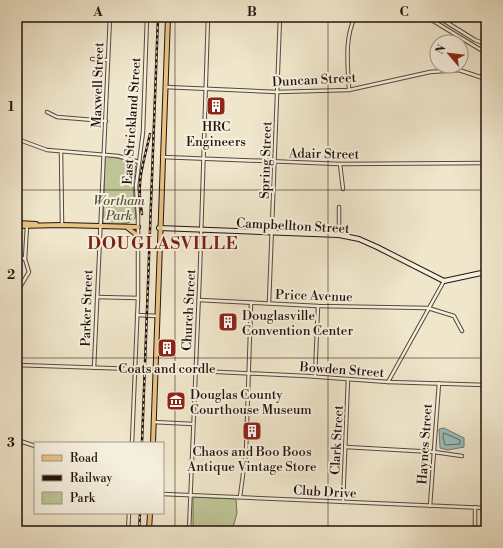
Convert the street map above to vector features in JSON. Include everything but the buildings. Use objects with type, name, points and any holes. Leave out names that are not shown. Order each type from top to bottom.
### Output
[{"type":"main road","points":[[152,442],[168,17]]},
{"type":"main road","points":[[17,223],[52,225]]},
{"type":"main road","points":[[17,226],[62,225],[138,228]]},
{"type":"main road","points":[[128,227],[138,236]]},
{"type":"main road","name":"Campbellton Street","points":[[159,228],[339,235],[358,239],[378,247],[444,281]]},
{"type":"main road","points":[[444,281],[486,272]]},
{"type":"main road","points":[[150,514],[150,531]]},
{"type":"street","name":"Maxwell Street","points":[[103,154],[106,121],[110,17]]},
{"type":"street","name":"East Strickland Street","points":[[132,442],[138,298],[138,228],[136,186],[142,132],[147,17]]},
{"type":"street","name":"Church Street","points":[[189,531],[202,230],[208,17]]},
{"type":"street","name":"Spring Street","points":[[269,303],[280,17]]},
{"type":"street","points":[[349,90],[347,50],[352,23],[355,17]]},
{"type":"street","points":[[423,17],[435,22],[486,53]]},
{"type":"street","points":[[438,17],[475,40],[486,44]]},
{"type":"street","points":[[17,31],[20,41],[17,48]]},
{"type":"street","points":[[92,59],[108,60]]},
{"type":"street","points":[[482,77],[486,65]]},
{"type":"street","name":"Duncan Street","points":[[165,87],[277,92],[349,90],[430,72],[459,70],[486,79]]},
{"type":"street","points":[[47,112],[57,117],[106,121]]},
{"type":"street","points":[[17,139],[39,148],[118,156],[139,162]]},
{"type":"street","points":[[61,151],[62,225]]},
{"type":"street","name":"Parker Street","points":[[94,368],[103,154]]},
{"type":"street","name":"Adair Street","points":[[162,157],[340,164],[486,163]]},
{"type":"street","points":[[340,164],[342,189]]},
{"type":"street","points":[[339,207],[339,235]]},
{"type":"street","points":[[17,292],[29,272],[25,259],[27,226]]},
{"type":"street","points":[[17,256],[25,259]]},
{"type":"street","points":[[388,382],[444,281]]},
{"type":"street","points":[[97,297],[138,298]]},
{"type":"street","name":"Price Avenue","points":[[199,300],[318,306],[428,308],[454,316],[462,331]]},
{"type":"street","points":[[240,497],[245,458],[251,303]]},
{"type":"street","points":[[315,376],[318,306]]},
{"type":"street","points":[[137,315],[157,316]]},
{"type":"street","points":[[17,365],[134,370]]},
{"type":"street","name":"Bowden Street","points":[[155,370],[315,376],[388,382],[486,385]]},
{"type":"street","name":"Clark Street","points":[[343,502],[348,379]]},
{"type":"street","name":"Haynes Street","points":[[430,506],[439,383]]},
{"type":"street","points":[[153,422],[193,424]]},
{"type":"street","points":[[17,440],[34,446]]},
{"type":"street","points":[[346,447],[434,452],[462,456]]},
{"type":"street","name":"Club Drive","points":[[164,494],[486,508]]},
{"type":"street","points":[[475,507],[475,531]]},
{"type":"street","points":[[128,531],[129,514]]},
{"type":"street","points":[[17,527],[22,531]]},
{"type":"green space","name":"Wortham Park","points":[[105,156],[126,160],[136,167],[133,186],[136,217],[125,224],[103,224]]},
{"type":"green space","points":[[195,497],[236,499],[237,513],[232,531],[193,531],[193,499]]},
{"type":"water","points":[[444,428],[464,438],[464,447],[448,450],[440,448],[439,429]]},
{"type":"railway","points":[[142,442],[158,17]]},
{"type":"railway","points":[[142,214],[140,202],[140,182],[150,134]]},
{"type":"railway","points":[[139,531],[140,514]]},
{"type":"place","name":"HRC Engineers","points":[[216,106]]},
{"type":"place","name":"Douglasville Convention Center","points":[[228,322]]},
{"type":"place","name":"Coats and cordle","points":[[167,348]]},
{"type":"place","name":"Douglas County Courthouse Museum","points":[[176,401]]},
{"type":"place","name":"Chaos and Boo Boos Antique Vintage Store","points":[[252,431]]},
{"type":"district","name":"DOUGLASVILLE","points":[[163,243]]}]
